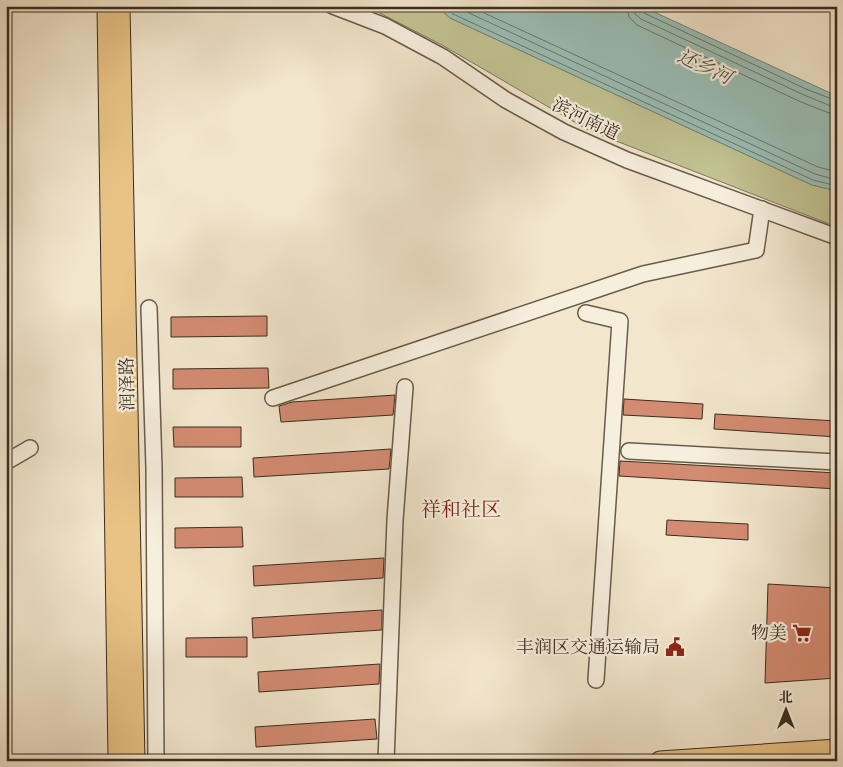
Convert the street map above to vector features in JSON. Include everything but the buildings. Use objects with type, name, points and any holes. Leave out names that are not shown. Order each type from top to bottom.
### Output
[{"type":"main road","name":"润泽路","points":[[107,6],[118,761]]},
{"type":"main road","name":"润泽路","points":[[120,6],[134,761]]},
{"type":"main road","points":[[660,761],[837,749]]},
{"type":"street","name":"滨河南道","points":[[333,6],[385,26],[443,57],[506,100],[564,132],[627,160],[837,237]]},
{"type":"street","points":[[273,398],[643,274],[756,250],[762,209]]},
{"type":"street","points":[[149,308],[154,468],[156,761]]},
{"type":"street","points":[[586,313],[620,321],[596,680]]},
{"type":"street","points":[[386,761],[395,520],[405,386]]},
{"type":"street","points":[[6,462],[30,448]]},
{"type":"street","points":[[629,451],[837,462]]},
{"type":"green space","points":[[366,6],[437,6],[450,18],[812,185],[837,191],[837,227],[588,130],[442,45]]},
{"type":"water","name":"还乡河","points":[[437,6],[641,6],[837,96],[837,191],[812,185],[450,18]]},
{"type":"place","name":"物美","points":[[802,633]]},
{"type":"place","name":"丰润区交通运输局","points":[[675,647]]},
{"type":"district","name":"祥和社区","points":[[461,509]]}]
